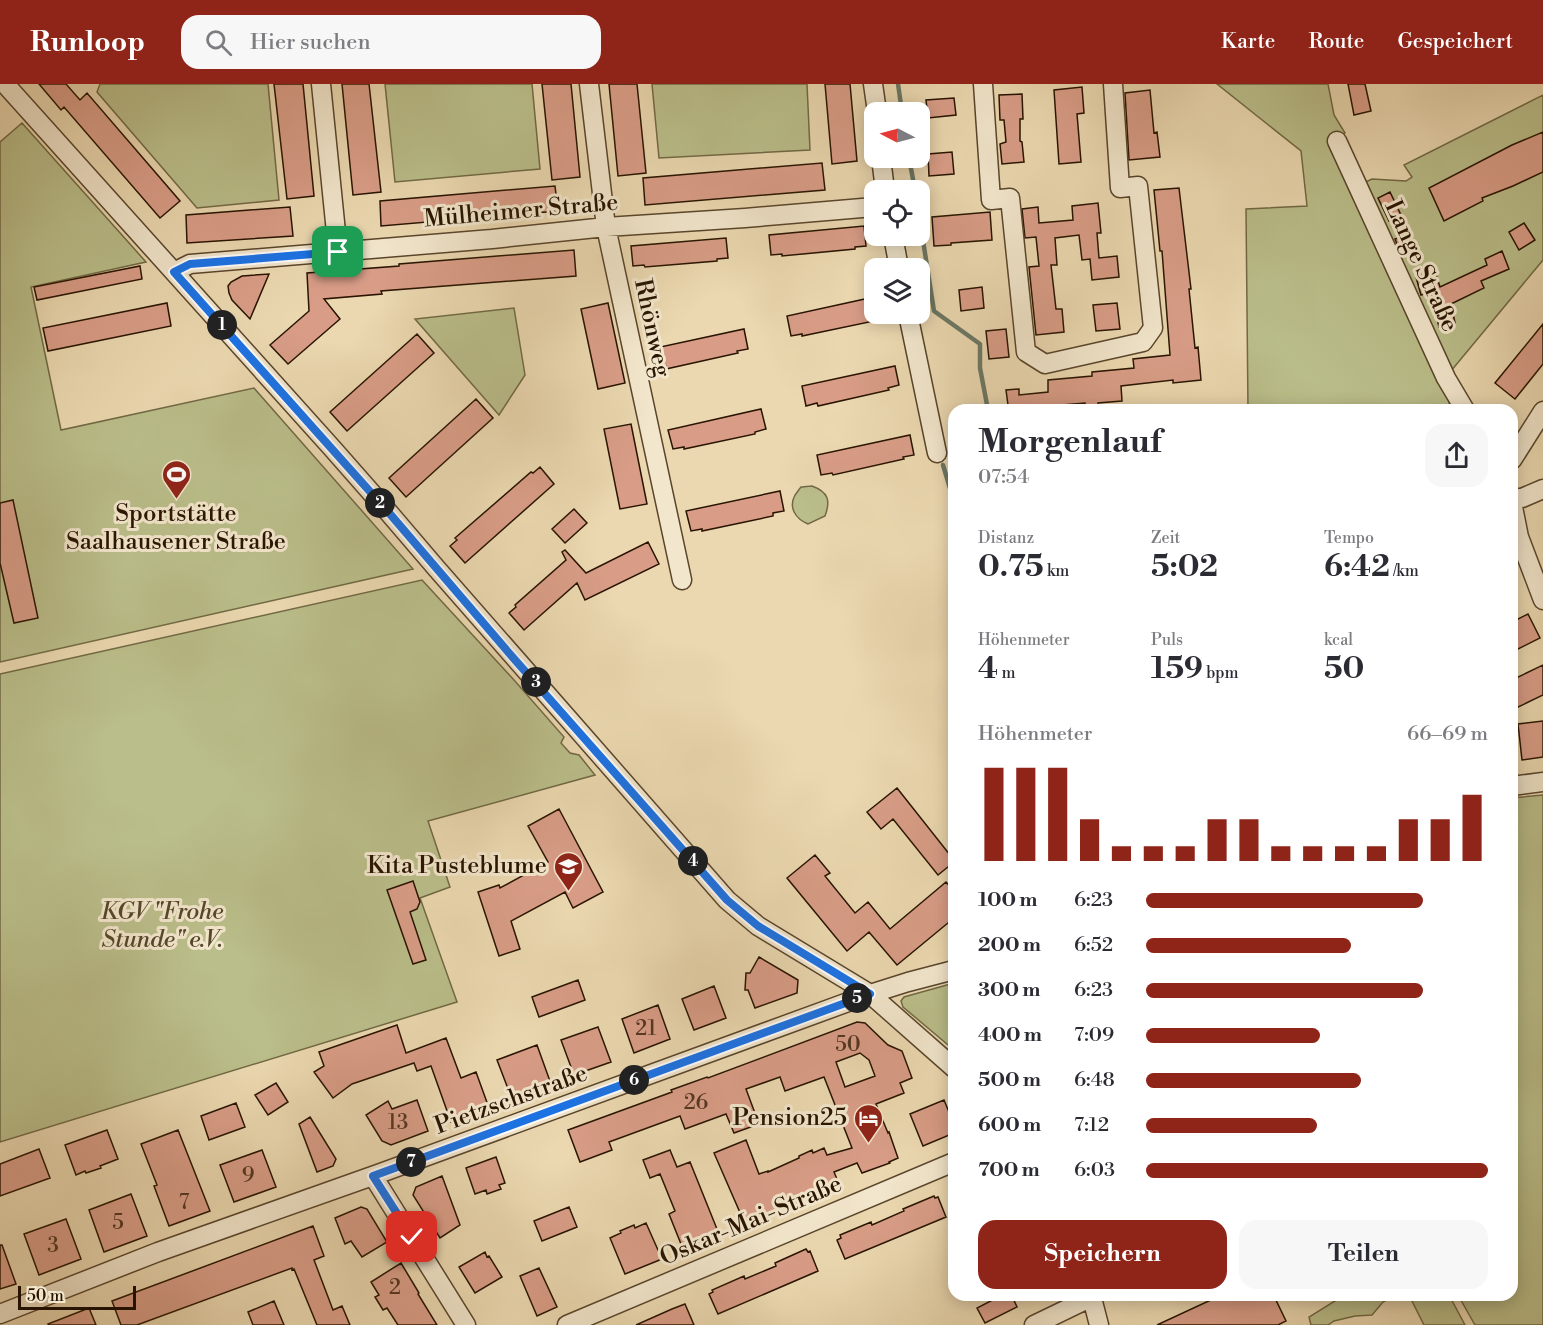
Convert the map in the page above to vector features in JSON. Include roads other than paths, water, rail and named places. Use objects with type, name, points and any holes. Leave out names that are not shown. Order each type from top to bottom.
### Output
[{"type":"street","points":[[5,84],[390,514],[727,900],[758,926],[870,994],[948,1063]]},
{"type":"street","points":[[321,84],[338,252]]},
{"type":"street","name":"Rhönweg","points":[[590,84],[606,227],[682,580]]},
{"type":"street","points":[[873,84],[876,102]]},
{"type":"street","points":[[982,84],[991,200],[1010,198],[1026,352],[1045,364],[1143,342],[1153,328],[1138,186],[1120,188],[1113,84]]},
{"type":"street","name":"Lange Straße","points":[[1337,141],[1446,378],[1461,404]]},
{"type":"street","name":"Mülheimer Straße","points":[[174,272],[190,264],[606,227],[864,208]]},
{"type":"street","points":[[910,324],[937,453]]},
{"type":"street","points":[[1518,451],[1543,411]]},
{"type":"street","points":[[1518,499],[1543,489]]},
{"type":"street","points":[[1518,532],[1543,600]]},
{"type":"street","points":[[1518,785],[1543,782]]},
{"type":"street","name":"Pietzschstraße","points":[[0,1314],[158,1252],[870,994],[948,972]]},
{"type":"street","name":"Oskar-Mai-Straße","points":[[567,1325],[948,1165]]},
{"type":"street","points":[[373,1176],[466,1325]]},
{"type":"street","points":[[1034,1325],[1082,1301]]},
{"type":"street","points":[[1093,1301],[1099,1325]]},
{"type":"waterway","points":[[898,84],[901,102]]},
{"type":"waterway","points":[[911,168],[913,180]]},
{"type":"waterway","points":[[924,246],[934,311],[980,344],[980,368],[987,404]]},
{"type":"waterway","points":[[943,465],[948,482]]},
{"type":"place","name":"Sportstätte Saalhausener Straße","points":[[176,500]]},
{"type":"place","name":"Kita Pusteblume","points":[[568,892]]},
{"type":"place","name":"Pension25","points":[[868,1144]]},
{"type":"park label","name":"KGV \"Frohe Stunde\" e.V.","points":[[162,926]]}]
